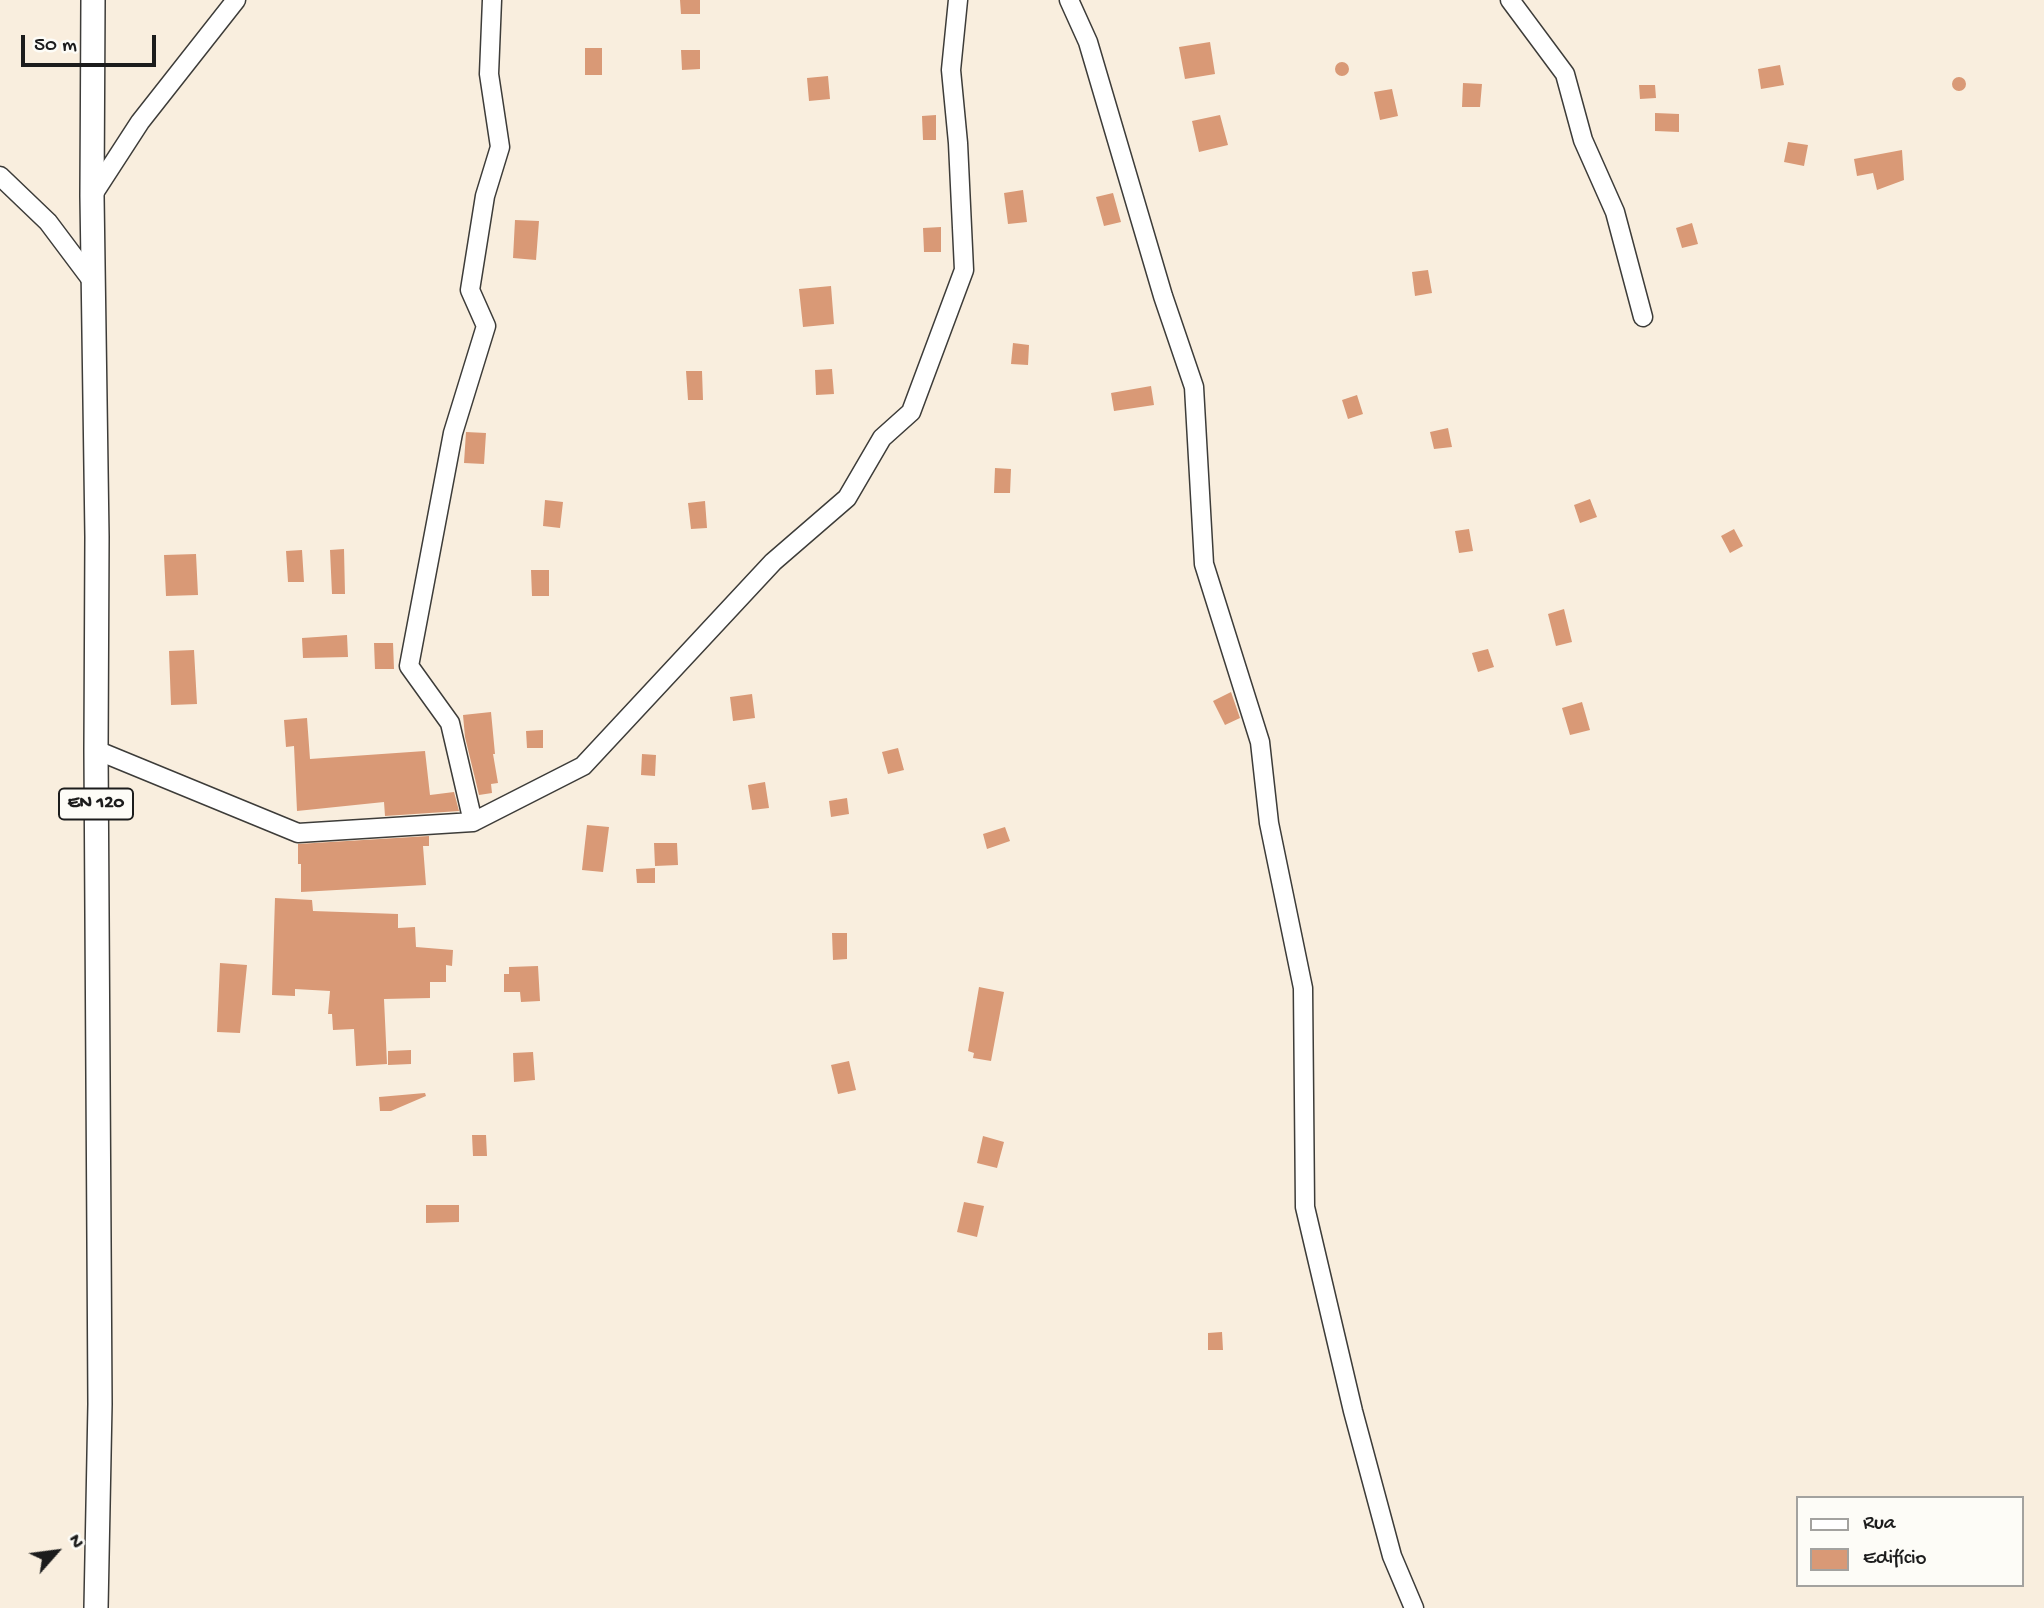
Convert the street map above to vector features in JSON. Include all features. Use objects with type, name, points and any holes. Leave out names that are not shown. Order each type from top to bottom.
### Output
[{"type":"main road","name":"EN 120","points":[[93,0],[100,1404],[96,1608]]},
{"type":"street","points":[[92,196],[140,122],[236,0]]},
{"type":"street","points":[[473,822],[450,723],[409,666],[453,433],[486,327],[470,290],[485,196],[500,147],[489,74],[492,0]]},
{"type":"street","points":[[96,750],[298,833],[473,822],[583,766],[773,562],[847,498],[882,438],[911,412],[964,270],[958,143],[951,70],[958,0]]},
{"type":"street","points":[[1069,0],[1088,42],[1163,296],[1194,387],[1204,564],[1261,742],[1269,823],[1303,988],[1305,1207],[1356,1424],[1392,1556],[1414,1608]]},
{"type":"street","points":[[1510,0],[1565,74],[1583,139],[1615,212],[1643,317]]},
{"type":"street","points":[[0,176],[48,222],[93,282]]},
{"type":"building","points":[[680,0],[700,0],[700,14],[681,14]]},
{"type":"building","points":[[1210,42],[1215,74],[1185,79],[1179,47]]},
{"type":"building","points":[[585,48],[602,48],[602,75],[585,75]]},
{"type":"building","points":[[681,50],[700,50],[700,69],[682,70]]},
{"type":"building","points":[[1339,62],[1345,62],[1349,69],[1345,76],[1339,76],[1335,72],[1335,66]]},
{"type":"building","points":[[1780,65],[1784,85],[1761,89],[1758,69]]},
{"type":"building","points":[[828,76],[830,99],[809,101],[807,78]]},
{"type":"building","points":[[1956,77],[1962,77],[1966,84],[1962,91],[1956,91],[1952,87],[1952,81]]},
{"type":"building","points":[[1463,83],[1482,84],[1480,107],[1462,107]]},
{"type":"building","points":[[1639,85],[1655,85],[1656,98],[1640,99]]},
{"type":"building","points":[[1392,89],[1398,116],[1380,120],[1374,92]]},
{"type":"building","points":[[1655,113],[1679,114],[1679,132],[1655,131]]},
{"type":"building","points":[[936,115],[936,140],[923,140],[922,116]]},
{"type":"building","points":[[1220,115],[1228,145],[1199,152],[1192,121]]},
{"type":"building","points":[[1788,142],[1808,145],[1804,166],[1784,162]]},
{"type":"building","points":[[1902,150],[1904,180],[1877,190],[1873,173],[1857,176],[1854,159]]},
{"type":"building","points":[[1023,190],[1027,222],[1008,224],[1004,193]]},
{"type":"building","points":[[1113,193],[1121,222],[1104,226],[1096,197]]},
{"type":"building","points":[[515,220],[539,221],[536,260],[513,258]]},
{"type":"building","points":[[1692,223],[1698,244],[1682,248],[1676,228]]},
{"type":"building","points":[[941,227],[941,252],[924,252],[923,228]]},
{"type":"building","points":[[1428,270],[1432,293],[1415,296],[1412,272]]},
{"type":"building","points":[[831,286],[834,324],[803,327],[799,289]]},
{"type":"building","points":[[1013,343],[1029,345],[1028,365],[1011,364]]},
{"type":"building","points":[[832,369],[834,394],[816,395],[815,370]]},
{"type":"building","points":[[686,371],[702,371],[703,400],[688,400]]},
{"type":"building","points":[[1151,386],[1154,405],[1114,411],[1111,393]]},
{"type":"building","points":[[1357,395],[1363,414],[1348,419],[1342,400]]},
{"type":"building","points":[[1448,428],[1452,447],[1434,449],[1430,432]]},
{"type":"building","points":[[466,432],[486,433],[484,464],[464,463]]},
{"type":"building","points":[[995,468],[1011,469],[1010,493],[994,493]]},
{"type":"building","points":[[1590,499],[1597,517],[1580,523],[1574,505]]},
{"type":"building","points":[[545,500],[563,502],[560,528],[543,526]]},
{"type":"building","points":[[705,501],[707,528],[691,529],[688,503]]},
{"type":"building","points":[[1469,529],[1473,551],[1459,553],[1455,531]]},
{"type":"building","points":[[1734,529],[1743,546],[1730,553],[1721,536]]},
{"type":"building","points":[[344,549],[345,594],[332,594],[330,550]]},
{"type":"building","points":[[302,550],[304,582],[288,582],[286,551]]},
{"type":"building","points":[[196,554],[198,595],[166,596],[164,555]]},
{"type":"building","points":[[531,570],[549,570],[549,596],[532,596]]},
{"type":"building","points":[[1564,609],[1572,642],[1556,646],[1548,614]]},
{"type":"building","points":[[347,635],[348,657],[303,658],[302,638]]},
{"type":"building","points":[[374,643],[393,643],[394,669],[375,669]]},
{"type":"building","points":[[1488,649],[1494,667],[1478,672],[1472,653]]},
{"type":"building","points":[[194,650],[197,704],[171,705],[169,651]]},
{"type":"building","points":[[1231,692],[1240,718],[1225,725],[1213,701]]},
{"type":"building","points":[[752,694],[755,718],[733,721],[730,697]]},
{"type":"building","points":[[1582,702],[1590,730],[1570,735],[1562,708]]},
{"type":"building","points":[[491,712],[493,754],[498,783],[491,784],[492,793],[479,795],[465,737],[463,715]]},
{"type":"building","points":[[307,718],[310,759],[425,751],[430,795],[454,792],[459,811],[385,816],[384,802],[297,811],[294,746],[286,747],[284,720]]},
{"type":"building","points":[[543,730],[543,748],[527,748],[526,731]]},
{"type":"building","points":[[898,748],[904,770],[888,774],[882,752]]},
{"type":"building","points":[[642,754],[656,755],[655,776],[641,775]]},
{"type":"building","points":[[765,782],[769,808],[752,810],[748,785]]},
{"type":"building","points":[[847,798],[849,814],[831,817],[829,801]]},
{"type":"building","points":[[587,825],[609,827],[603,872],[582,870]]},
{"type":"building","points":[[1005,827],[1010,841],[987,849],[983,834]]},
{"type":"building","points":[[429,836],[429,846],[423,846],[426,885],[301,892],[298,844]]},
{"type":"building","points":[[654,843],[677,843],[678,865],[655,866]]},
{"type":"building","points":[[655,868],[655,883],[637,883],[636,869]]},
{"type":"building","points":[[275,898],[312,900],[313,911],[398,914],[398,928],[415,927],[416,947],[453,950],[452,966],[446,965],[446,982],[430,982],[430,998],[384,999],[387,1064],[356,1066],[354,1029],[333,1030],[332,1014],[328,1014],[330,991],[295,989],[295,996],[272,995]]},
{"type":"building","points":[[832,933],[847,933],[847,959],[833,960]]},
{"type":"building","points":[[220,963],[247,965],[240,1033],[217,1032]]},
{"type":"building","points":[[538,966],[540,1001],[521,1002],[520,992],[504,992],[504,974],[509,974],[509,967]]},
{"type":"building","points":[[979,987],[1004,992],[991,1061],[973,1058],[974,1053],[968,1051]]},
{"type":"building","points":[[411,1050],[411,1064],[388,1065],[388,1051]]},
{"type":"building","points":[[533,1052],[535,1080],[514,1082],[513,1053]]},
{"type":"building","points":[[849,1061],[856,1090],[838,1094],[831,1065]]},
{"type":"building","points":[[425,1093],[426,1096],[391,1111],[380,1111],[379,1097]]},
{"type":"building","points":[[472,1135],[486,1135],[487,1156],[473,1156]]},
{"type":"building","points":[[983,1136],[1004,1142],[997,1168],[977,1163]]},
{"type":"building","points":[[964,1202],[984,1206],[977,1237],[957,1232]]},
{"type":"building","points":[[426,1205],[459,1205],[459,1222],[426,1223]]},
{"type":"building","points":[[1222,1332],[1223,1350],[1208,1350],[1208,1333]]}]
